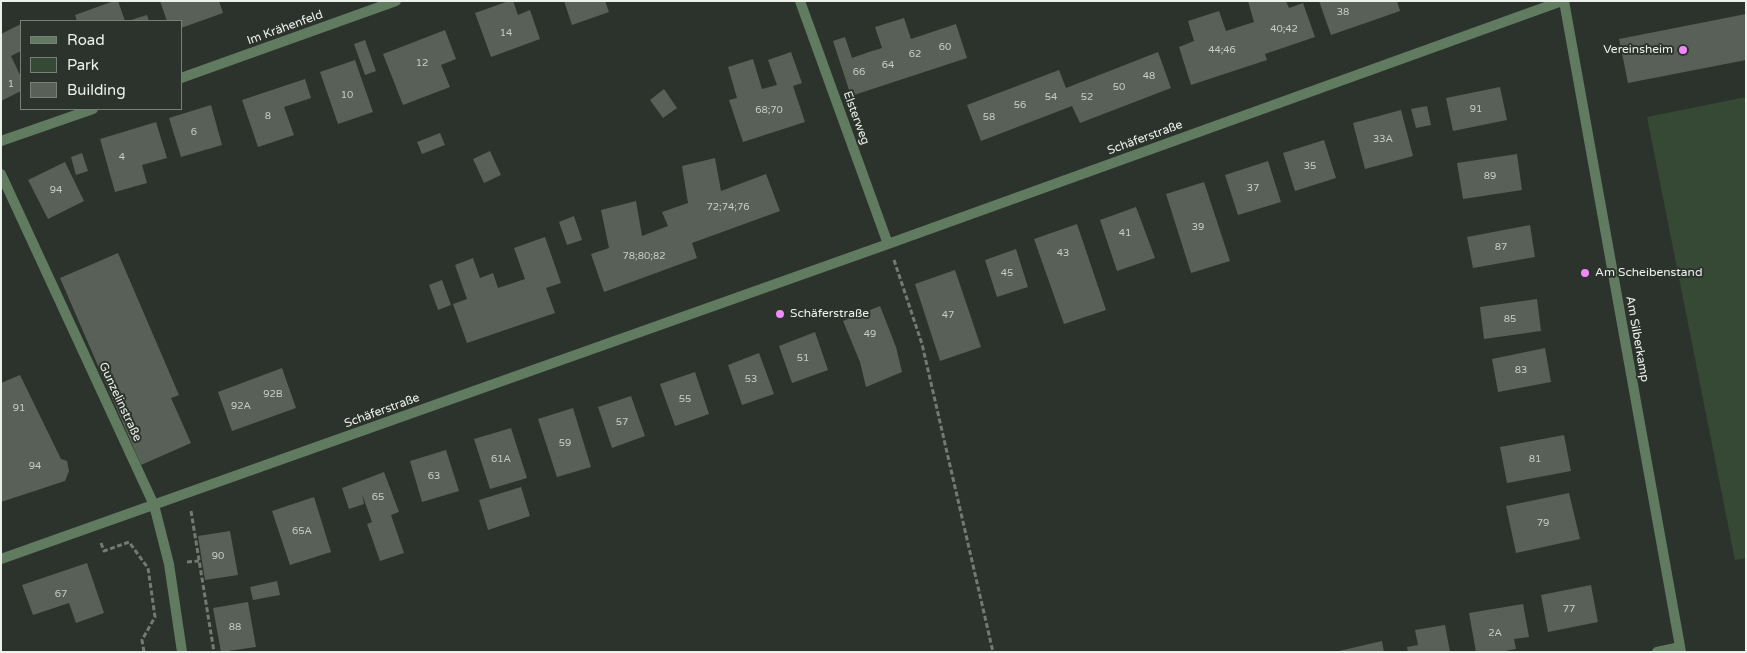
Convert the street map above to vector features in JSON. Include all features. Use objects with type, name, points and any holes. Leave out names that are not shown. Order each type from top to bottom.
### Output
[{"type":"street","name":"Im Krähenfeld","points":[[182,78],[396,1]]},
{"type":"street","name":"Elsterweg","points":[[800,1],[888,244]]},
{"type":"street","name":"Schäferstraße","points":[[1,559],[888,244],[1563,1]]},
{"type":"street","name":"Am Silberkamp","points":[[1563,1],[1681,649]]},
{"type":"street","points":[[1,141],[90,110]]},
{"type":"street","name":"Gunzelinstraße","points":[[1,174],[154,505],[169,564],[182,652]]},
{"type":"street","points":[[1657,652],[1681,649]]},
{"type":"path","points":[[888,244],[922,344],[993,652]]},
{"type":"path","points":[[188,493],[214,652]]},
{"type":"path","points":[[94,526],[104,551],[129,542],[148,568],[155,617],[142,640],[144,652]]},
{"type":"green space","points":[[1746,97],[1746,558],[1735,560],[1647,117]]},
{"type":"building","points":[[118,1],[125,20],[77,20],[75,15]]},
{"type":"building","points":[[160,1],[219,1],[223,13],[182,28],[182,20],[167,20]]},
{"type":"building","points":[[513,1],[518,15],[530,10],[540,39],[491,57],[475,13]]},
{"type":"building","points":[[564,1],[605,1],[609,12],[572,25]]},
{"type":"building","points":[[1248,1],[1286,1],[1289,8],[1303,3],[1315,37],[1265,54],[1267,60],[1191,85],[1179,47],[1194,41],[1188,21],[1219,11],[1226,31],[1254,22]]},
{"type":"building","points":[[1319,1],[1397,1],[1400,11],[1331,35]]},
{"type":"building","name":"Vereinsheim","points":[[1746,14],[1746,60],[1628,83],[1619,39]]},
{"type":"building","points":[[147,15],[149,20],[131,20]]},
{"type":"building","points":[[904,18],[911,39],[956,24],[967,58],[851,96],[833,41],[845,37],[852,58],[882,48],[875,27]]},
{"type":"building","points":[[20,24],[20,52],[11,56],[20,75],[20,92],[1,101],[1,34]]},
{"type":"building","points":[[445,30],[456,59],[441,65],[450,87],[403,105],[383,54]]},
{"type":"building","points":[[365,40],[376,71],[365,75],[354,44]]},
{"type":"building","points":[[791,52],[802,83],[793,86],[805,122],[743,142],[729,100],[737,98],[728,67],[753,59],[762,89],[777,85],[768,60]]},
{"type":"building","points":[[1158,52],[1171,88],[1080,123],[1072,106],[981,141],[967,105],[1059,70],[1066,88]]},
{"type":"building","points":[[355,60],[373,112],[338,124],[320,72]]},
{"type":"building","points":[[305,79],[311,98],[284,107],[294,135],[258,147],[242,100]]},
{"type":"building","points":[[1500,87],[1507,120],[1453,131],[1446,98]]},
{"type":"building","points":[[664,89],[677,108],[663,118],[650,100]]},
{"type":"building","points":[[211,105],[222,145],[181,157],[169,118]]},
{"type":"building","points":[[1427,106],[1431,125],[1416,128],[1411,109]]},
{"type":"building","points":[[1401,110],[1413,156],[1365,169],[1353,123]]},
{"type":"building","points":[[156,122],[167,158],[142,165],[147,183],[115,192],[100,139]]},
{"type":"building","points":[[440,133],[445,145],[422,154],[417,142]]},
{"type":"building","points":[[1324,140],[1336,178],[1295,191],[1283,153]]},
{"type":"building","points":[[490,151],[501,175],[484,183],[473,159]]},
{"type":"building","points":[[82,153],[88,171],[76,175],[71,157]]},
{"type":"building","points":[[1517,154],[1522,190],[1463,199],[1457,163]]},
{"type":"building","points":[[715,158],[721,191],[766,174],[780,211],[692,243],[697,258],[604,292],[591,254],[609,248],[601,210],[636,201],[642,236],[668,226],[662,212],[688,203],[682,166]]},
{"type":"building","points":[[1268,161],[1281,202],[1238,215],[1225,175]]},
{"type":"building","points":[[65,162],[84,201],[48,219],[28,180]]},
{"type":"building","points":[[1204,182],[1230,261],[1191,273],[1166,194]]},
{"type":"building","points":[[1136,207],[1155,258],[1117,271],[1100,220]]},
{"type":"building","points":[[574,216],[582,240],[567,245],[559,222]]},
{"type":"building","points":[[1077,224],[1106,310],[1064,324],[1034,239]]},
{"type":"building","points":[[1530,225],[1535,257],[1473,268],[1467,237]]},
{"type":"building","points":[[545,237],[561,283],[546,288],[555,313],[467,343],[453,304],[467,299],[455,265],[473,258],[480,278],[493,273],[498,288],[525,279],[514,248]]},
{"type":"building","points":[[1016,249],[1028,287],[997,297],[985,260]]},
{"type":"building","points":[[118,253],[179,395],[171,398],[191,443],[141,465],[60,278]]},
{"type":"building","points":[[955,270],[981,347],[940,361],[915,284]]},
{"type":"building","points":[[442,280],[451,305],[438,310],[429,285]]},
{"type":"building","points":[[1537,299],[1541,331],[1484,339],[1480,307]]},
{"type":"building","points":[[880,306],[896,347],[902,372],[866,387],[860,362],[843,321]]},
{"type":"building","points":[[815,332],[828,370],[792,383],[779,346]]},
{"type":"building","points":[[1545,348],[1551,382],[1498,392],[1492,359]]},
{"type":"building","points":[[759,353],[774,394],[742,405],[728,365]]},
{"type":"building","points":[[282,368],[296,408],[232,431],[218,392]]},
{"type":"building","points":[[695,372],[709,414],[675,426],[660,384]]},
{"type":"building","points":[[20,375],[61,459],[67,461],[69,471],[65,481],[1,502],[1,383]]},
{"type":"building","points":[[631,396],[645,436],[612,448],[598,407]]},
{"type":"building","points":[[573,408],[591,467],[557,477],[538,419]]},
{"type":"building","points":[[511,428],[527,478],[490,489],[474,439]]},
{"type":"building","points":[[1564,435],[1571,471],[1507,483],[1500,447]]},
{"type":"building","points":[[446,450],[459,491],[422,502],[410,461]]},
{"type":"building","points":[[384,472],[399,512],[391,515],[404,553],[380,561],[367,524],[372,522],[362,494],[364,504],[349,509],[342,488]]},
{"type":"building","points":[[521,487],[530,516],[488,530],[479,500]]},
{"type":"building","points":[[1569,493],[1580,539],[1516,553],[1506,506]]},
{"type":"building","points":[[314,497],[331,552],[290,565],[272,511]]},
{"type":"building","points":[[230,531],[238,575],[205,580],[198,536]]},
{"type":"building","points":[[87,563],[104,613],[76,623],[69,603],[33,615],[22,585]]},
{"type":"building","points":[[277,581],[280,595],[253,600],[250,587]]},
{"type":"building","points":[[1591,585],[1598,622],[1548,632],[1541,595]]},
{"type":"building","points":[[248,602],[256,647],[221,652],[213,608]]},
{"type":"building","points":[[1523,604],[1529,637],[1514,639],[1516,649],[1499,652],[1476,652],[1469,613]]},
{"type":"building","points":[[1445,625],[1450,652],[1408,652],[1407,647],[1418,645],[1415,630]]},
{"type":"building","points":[[1382,641],[1384,652],[1339,652],[1339,651]]},
{"type":"place","name":"Vereinsheim","points":[[1683,50]]},
{"type":"place","name":"Am Scheibenstand","points":[[1585,273]]},
{"type":"place","name":"Schäferstraße","points":[[780,314]]}]
